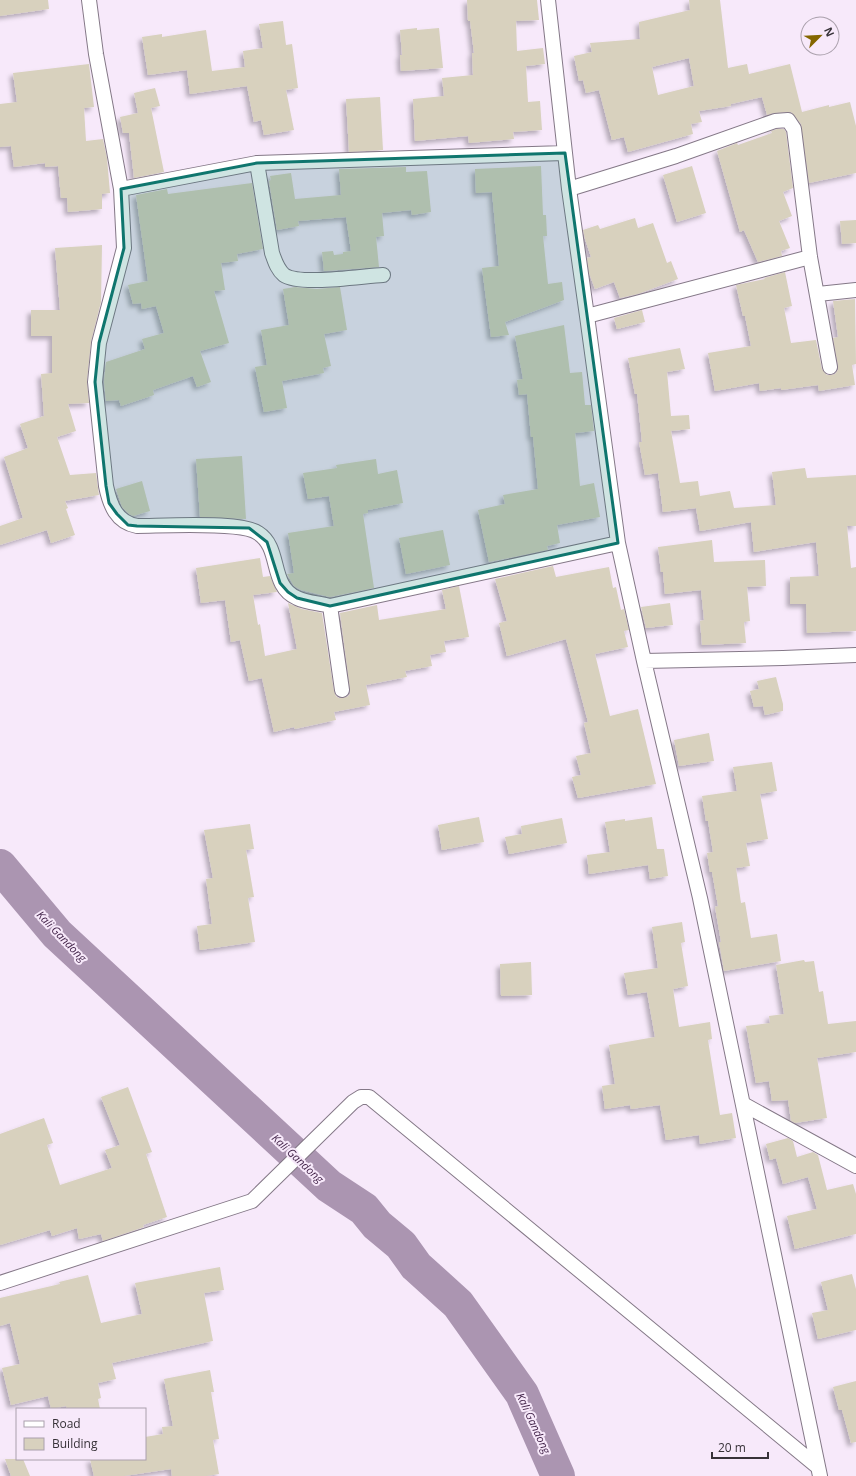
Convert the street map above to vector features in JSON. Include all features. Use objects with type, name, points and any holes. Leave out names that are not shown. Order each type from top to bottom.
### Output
[{"type":"street","points":[[90,0],[96,54],[121,189],[124,248],[99,343],[95,382],[106,486],[109,503],[117,514],[128,525],[137,526],[227,526],[249,528],[259,533],[268,542],[280,584],[288,592],[297,598],[330,606],[618,543]]},
{"type":"street","points":[[548,0],[569,189],[618,543],[644,661],[700,898],[819,1472]]},
{"type":"street","points":[[569,189],[676,156],[775,120],[788,120],[794,129],[810,257],[818,294],[830,367]]},
{"type":"street","points":[[121,189],[257,164],[565,153]]},
{"type":"street","points":[[257,164],[272,253],[277,266],[284,275],[294,279],[306,281],[384,275]]},
{"type":"street","points":[[587,316],[810,257]]},
{"type":"street","points":[[818,294],[856,290]]},
{"type":"street","points":[[330,606],[342,690]]},
{"type":"street","points":[[644,661],[856,655]]},
{"type":"street","points":[[0,1283],[252,1201],[342,1112],[359,1098],[365,1097],[373,1099],[819,1472]]},
{"type":"street","points":[[743,1104],[856,1166]]},
{"type":"highlighted area","points":[[565,153],[618,543],[330,606],[297,598],[288,592],[280,583],[267,542],[249,528],[137,526],[128,525],[117,514],[109,503],[106,486],[95,382],[99,343],[124,248],[121,189],[257,163]]},
{"type":"building","points":[[0,0],[48,0],[49,9],[0,16]]},
{"type":"building","points":[[467,0],[537,0],[539,20],[516,21],[517,51],[543,48],[545,64],[526,66],[528,102],[540,101],[542,130],[513,132],[514,139],[469,143],[468,136],[415,141],[413,99],[444,96],[442,78],[473,75],[472,53],[474,53],[470,21],[468,21]]},
{"type":"building","points":[[689,0],[720,0],[728,68],[747,64],[749,74],[790,64],[802,112],[829,105],[829,107],[850,102],[856,126],[856,173],[809,183],[801,124],[791,112],[767,115],[762,97],[731,104],[731,106],[699,111],[702,122],[691,124],[693,134],[628,152],[624,137],[612,140],[599,90],[586,93],[583,80],[579,81],[574,56],[592,52],[590,43],[640,39],[639,22],[690,10]],"holes":[[[689,58],[694,86],[658,95],[652,67]]]},
{"type":"building","points":[[283,21],[286,45],[292,44],[298,88],[286,90],[294,130],[264,135],[261,120],[254,122],[247,86],[190,94],[187,70],[148,75],[142,37],[162,34],[162,37],[206,30],[212,71],[245,67],[243,51],[263,48],[259,24]]},
{"type":"building","points":[[417,28],[417,30],[439,28],[443,68],[401,71],[400,55],[402,55],[400,30]]},
{"type":"building","points":[[89,64],[94,107],[84,108],[86,141],[103,139],[107,158],[110,193],[102,194],[102,209],[68,212],[67,198],[61,198],[58,166],[45,167],[45,163],[14,167],[11,146],[0,147],[0,104],[17,102],[13,73]]},
{"type":"building","points":[[155,88],[160,106],[151,108],[164,172],[134,178],[129,133],[123,133],[120,117],[138,113],[134,93]]},
{"type":"building","points":[[380,97],[383,150],[349,152],[346,99]]},
{"type":"building","points":[[784,129],[786,132],[793,188],[783,192],[792,216],[779,221],[790,248],[781,251],[782,256],[758,262],[744,230],[740,232],[717,151],[737,143],[738,145],[772,133],[771,131]]},
{"type":"building","points":[[541,166],[543,215],[546,215],[547,236],[543,236],[548,284],[562,282],[564,300],[505,322],[509,335],[491,337],[482,268],[499,266],[492,192],[476,193],[475,169]]},
{"type":"building","points":[[692,166],[706,213],[677,222],[663,175]]},
{"type":"building","points":[[406,167],[406,172],[427,171],[431,212],[412,215],[411,210],[382,213],[384,236],[376,237],[379,267],[324,271],[322,252],[333,251],[334,255],[351,251],[346,217],[298,221],[299,226],[277,230],[269,181],[271,180],[270,176],[291,173],[295,199],[341,195],[339,169]]},
{"type":"building","points":[[252,183],[263,249],[237,254],[238,261],[221,263],[225,290],[214,291],[229,343],[200,351],[211,382],[197,387],[193,376],[153,390],[154,395],[121,406],[119,400],[106,401],[104,382],[106,362],[145,349],[142,339],[164,333],[156,306],[142,309],[141,303],[133,304],[128,285],[148,281],[136,195],[167,189],[168,194]]},
{"type":"building","points":[[635,218],[638,228],[653,223],[667,263],[671,261],[678,279],[638,294],[620,298],[614,282],[595,289],[589,273],[587,258],[591,257],[583,230],[598,225],[600,229]]},
{"type":"building","points":[[856,220],[856,243],[842,244],[840,221]]},
{"type":"building","points":[[102,245],[101,302],[91,342],[87,381],[89,403],[68,404],[76,431],[57,437],[70,475],[96,473],[99,495],[65,501],[68,508],[66,509],[75,535],[51,543],[47,530],[0,545],[0,526],[23,518],[4,457],[28,448],[20,424],[44,416],[41,374],[52,373],[52,336],[31,336],[31,310],[60,310],[55,248]]},
{"type":"building","points":[[785,272],[792,306],[784,308],[791,343],[816,340],[822,369],[827,375],[835,374],[838,370],[833,338],[838,337],[833,301],[855,299],[856,364],[852,365],[855,385],[819,391],[818,385],[760,391],[759,383],[715,391],[708,353],[751,346],[745,316],[743,316],[736,285],[765,279],[764,278]]},
{"type":"building","points":[[295,287],[317,289],[340,287],[347,330],[324,334],[331,366],[323,368],[324,373],[282,381],[287,408],[264,412],[255,367],[267,365],[261,330],[289,325],[283,289]]},
{"type":"building","points":[[642,310],[645,322],[617,329],[614,318]]},
{"type":"building","points":[[564,325],[570,373],[582,372],[585,405],[591,405],[594,431],[575,433],[580,486],[594,483],[600,517],[557,525],[560,543],[547,546],[548,550],[489,562],[478,510],[505,504],[503,495],[538,489],[527,394],[519,395],[517,380],[523,379],[515,336]]},
{"type":"building","points":[[680,348],[685,369],[667,372],[671,416],[689,415],[690,429],[671,431],[680,483],[698,481],[700,496],[730,491],[734,508],[776,505],[772,472],[805,468],[807,478],[856,475],[856,526],[847,526],[851,568],[856,567],[856,631],[807,633],[806,604],[790,604],[790,577],[819,576],[816,542],[754,552],[751,522],[700,531],[696,508],[663,512],[658,473],[645,475],[639,442],[642,442],[637,394],[635,394],[628,358]]},
{"type":"building","points":[[242,456],[246,519],[200,517],[196,459]]},
{"type":"building","points":[[376,459],[378,474],[397,470],[403,503],[368,510],[368,513],[363,514],[374,588],[330,597],[301,590],[294,586],[287,574],[294,573],[288,533],[334,526],[329,496],[308,499],[303,473],[337,468],[336,465]]},
{"type":"building","points":[[142,481],[150,511],[133,516],[122,507],[116,489]]},
{"type":"building","points":[[443,530],[450,565],[406,574],[399,538]]},
{"type":"building","points":[[712,540],[714,562],[765,560],[766,586],[747,587],[750,621],[744,622],[746,643],[702,645],[700,621],[704,620],[701,590],[665,594],[663,572],[661,572],[658,547]]},
{"type":"building","points":[[260,558],[263,577],[270,576],[277,592],[253,595],[258,625],[260,624],[265,656],[297,649],[288,603],[302,609],[322,613],[334,691],[336,696],[339,698],[347,697],[350,694],[340,613],[377,605],[379,620],[446,609],[442,590],[459,586],[469,637],[444,641],[446,652],[430,655],[432,666],[405,671],[407,677],[366,685],[370,705],[334,712],[336,720],[274,732],[262,678],[249,681],[240,640],[231,642],[225,600],[201,603],[196,568]]},
{"type":"building","points":[[553,566],[556,577],[609,567],[613,588],[616,587],[621,610],[624,609],[629,630],[624,631],[628,647],[595,654],[610,716],[638,709],[656,784],[578,798],[572,777],[581,775],[576,756],[591,753],[584,723],[588,722],[566,639],[507,656],[499,623],[507,621],[495,579]]},
{"type":"building","points":[[670,603],[673,625],[646,628],[641,607]]},
{"type":"building","points":[[776,677],[783,704],[783,711],[765,715],[763,706],[754,707],[750,691],[759,689],[757,681]]},
{"type":"building","points":[[709,733],[714,761],[679,766],[674,740]]},
{"type":"building","points":[[772,762],[777,791],[760,794],[768,839],[746,843],[750,866],[736,868],[741,903],[745,902],[751,938],[777,934],[781,961],[724,971],[715,907],[718,906],[707,853],[713,852],[702,796],[737,791],[733,767]]},
{"type":"building","points":[[479,817],[484,842],[442,850],[438,825]]},
{"type":"building","points":[[652,817],[657,849],[664,849],[668,876],[650,879],[648,865],[589,874],[587,855],[610,852],[605,822]]},
{"type":"building","points":[[562,818],[567,843],[509,854],[505,837],[522,834],[521,826]]},
{"type":"building","points":[[250,824],[254,849],[246,850],[254,897],[248,898],[255,942],[200,950],[197,926],[212,924],[206,879],[213,878],[204,830]]},
{"type":"building","points":[[682,922],[685,942],[681,943],[688,986],[673,989],[679,1027],[710,1022],[712,1039],[708,1040],[720,1115],[732,1113],[736,1138],[700,1144],[699,1135],[666,1140],[660,1105],[631,1109],[630,1105],[605,1109],[602,1086],[615,1084],[609,1045],[655,1037],[647,992],[628,995],[624,973],[658,968],[652,927]]},
{"type":"building","points":[[804,960],[805,962],[814,961],[819,992],[823,991],[828,1024],[856,1021],[856,1052],[817,1058],[827,1118],[795,1123],[791,1121],[788,1100],[772,1101],[769,1081],[756,1083],[746,1026],[770,1023],[769,1016],[784,1014],[776,965]]},
{"type":"building","points":[[531,962],[532,995],[501,996],[500,964]]},
{"type":"building","points":[[128,1087],[152,1152],[146,1154],[167,1217],[143,1225],[144,1227],[103,1241],[101,1234],[79,1239],[77,1228],[52,1236],[50,1230],[0,1245],[0,1134],[44,1118],[53,1143],[47,1145],[60,1185],[112,1168],[105,1150],[120,1145],[101,1097]]},
{"type":"building","points":[[788,1138],[793,1141],[797,1157],[813,1152],[818,1155],[827,1190],[853,1184],[856,1194],[856,1234],[795,1249],[787,1216],[817,1209],[808,1177],[783,1184],[776,1158],[770,1160],[766,1144]]},
{"type":"building","points":[[220,1267],[224,1290],[204,1293],[213,1341],[112,1363],[116,1379],[98,1383],[101,1398],[98,1399],[100,1408],[67,1408],[66,1406],[51,1408],[48,1396],[11,1405],[2,1368],[20,1364],[10,1323],[0,1326],[0,1298],[60,1284],[59,1282],[88,1275],[101,1323],[142,1314],[135,1283]]},
{"type":"building","points":[[852,1274],[856,1289],[856,1330],[818,1339],[812,1313],[828,1310],[821,1282]]},
{"type":"building","points":[[210,1370],[214,1392],[211,1392],[219,1439],[213,1440],[219,1474],[206,1476],[172,1476],[171,1469],[124,1476],[94,1476],[90,1460],[146,1460],[146,1437],[163,1434],[162,1427],[173,1426],[164,1379]]},
{"type":"building","points":[[856,1381],[856,1442],[851,1443],[842,1410],[839,1410],[833,1387]]},
{"type":"building","points":[[5,1459],[23,1460],[30,1476],[11,1476]]},
{"type":"waterway","name":"Kali Gandong","points":[[0,866],[57,934],[329,1186],[364,1209],[377,1225],[401,1245],[416,1266],[458,1304],[522,1394],[558,1476]]}]
